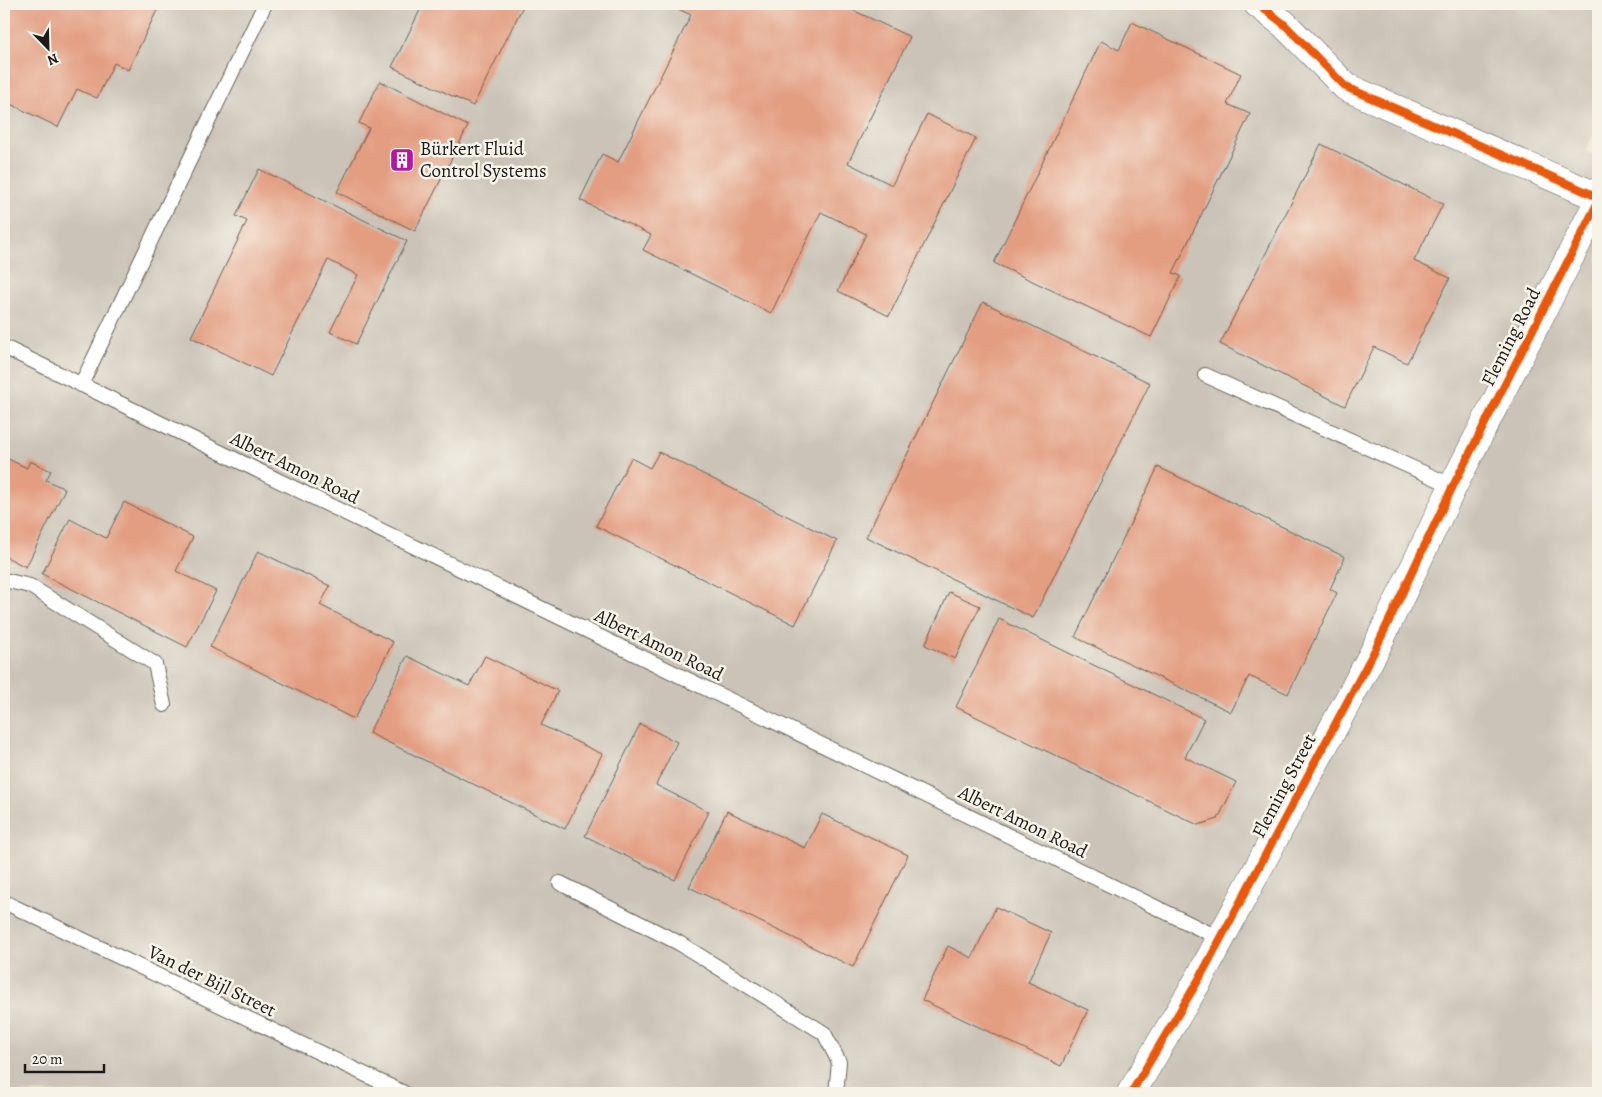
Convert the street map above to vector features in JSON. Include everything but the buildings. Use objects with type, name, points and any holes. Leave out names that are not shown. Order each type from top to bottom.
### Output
[{"type":"street","points":[[1258,4],[1284,24],[1346,87],[1598,197]]},
{"type":"street","name":"Fleming Road","points":[[1453,486],[1598,202]]},
{"type":"street","name":"Fleming Street","points":[[1131,1093],[1199,979],[1376,648],[1453,486]]},
{"type":"lane","points":[[81,385],[265,4]]},
{"type":"lane","name":"Albert Amon Road","points":[[4,347],[1221,939]]},
{"type":"lane","points":[[1205,375],[1453,486]]},
{"type":"lane","points":[[4,580],[30,586],[154,664],[164,705]]},
{"type":"lane","points":[[560,884],[679,943],[824,1032],[839,1062],[836,1093]]},
{"type":"lane","name":"Van der Bijl Street","points":[[4,902],[404,1093]]},
{"type":"shaded area","points":[[4,4],[1598,4],[1598,124],[1586,151],[1598,157],[1598,1093],[4,1093]]},
{"type":"cycle path","points":[[1258,4],[1284,24],[1346,87],[1598,197]]},
{"type":"cycle path","points":[[1131,1093],[1199,979],[1376,648],[1453,486],[1598,202]]},
{"type":"place","name":"Bürkert Fluid Control Systems","points":[[402,160]]}]
